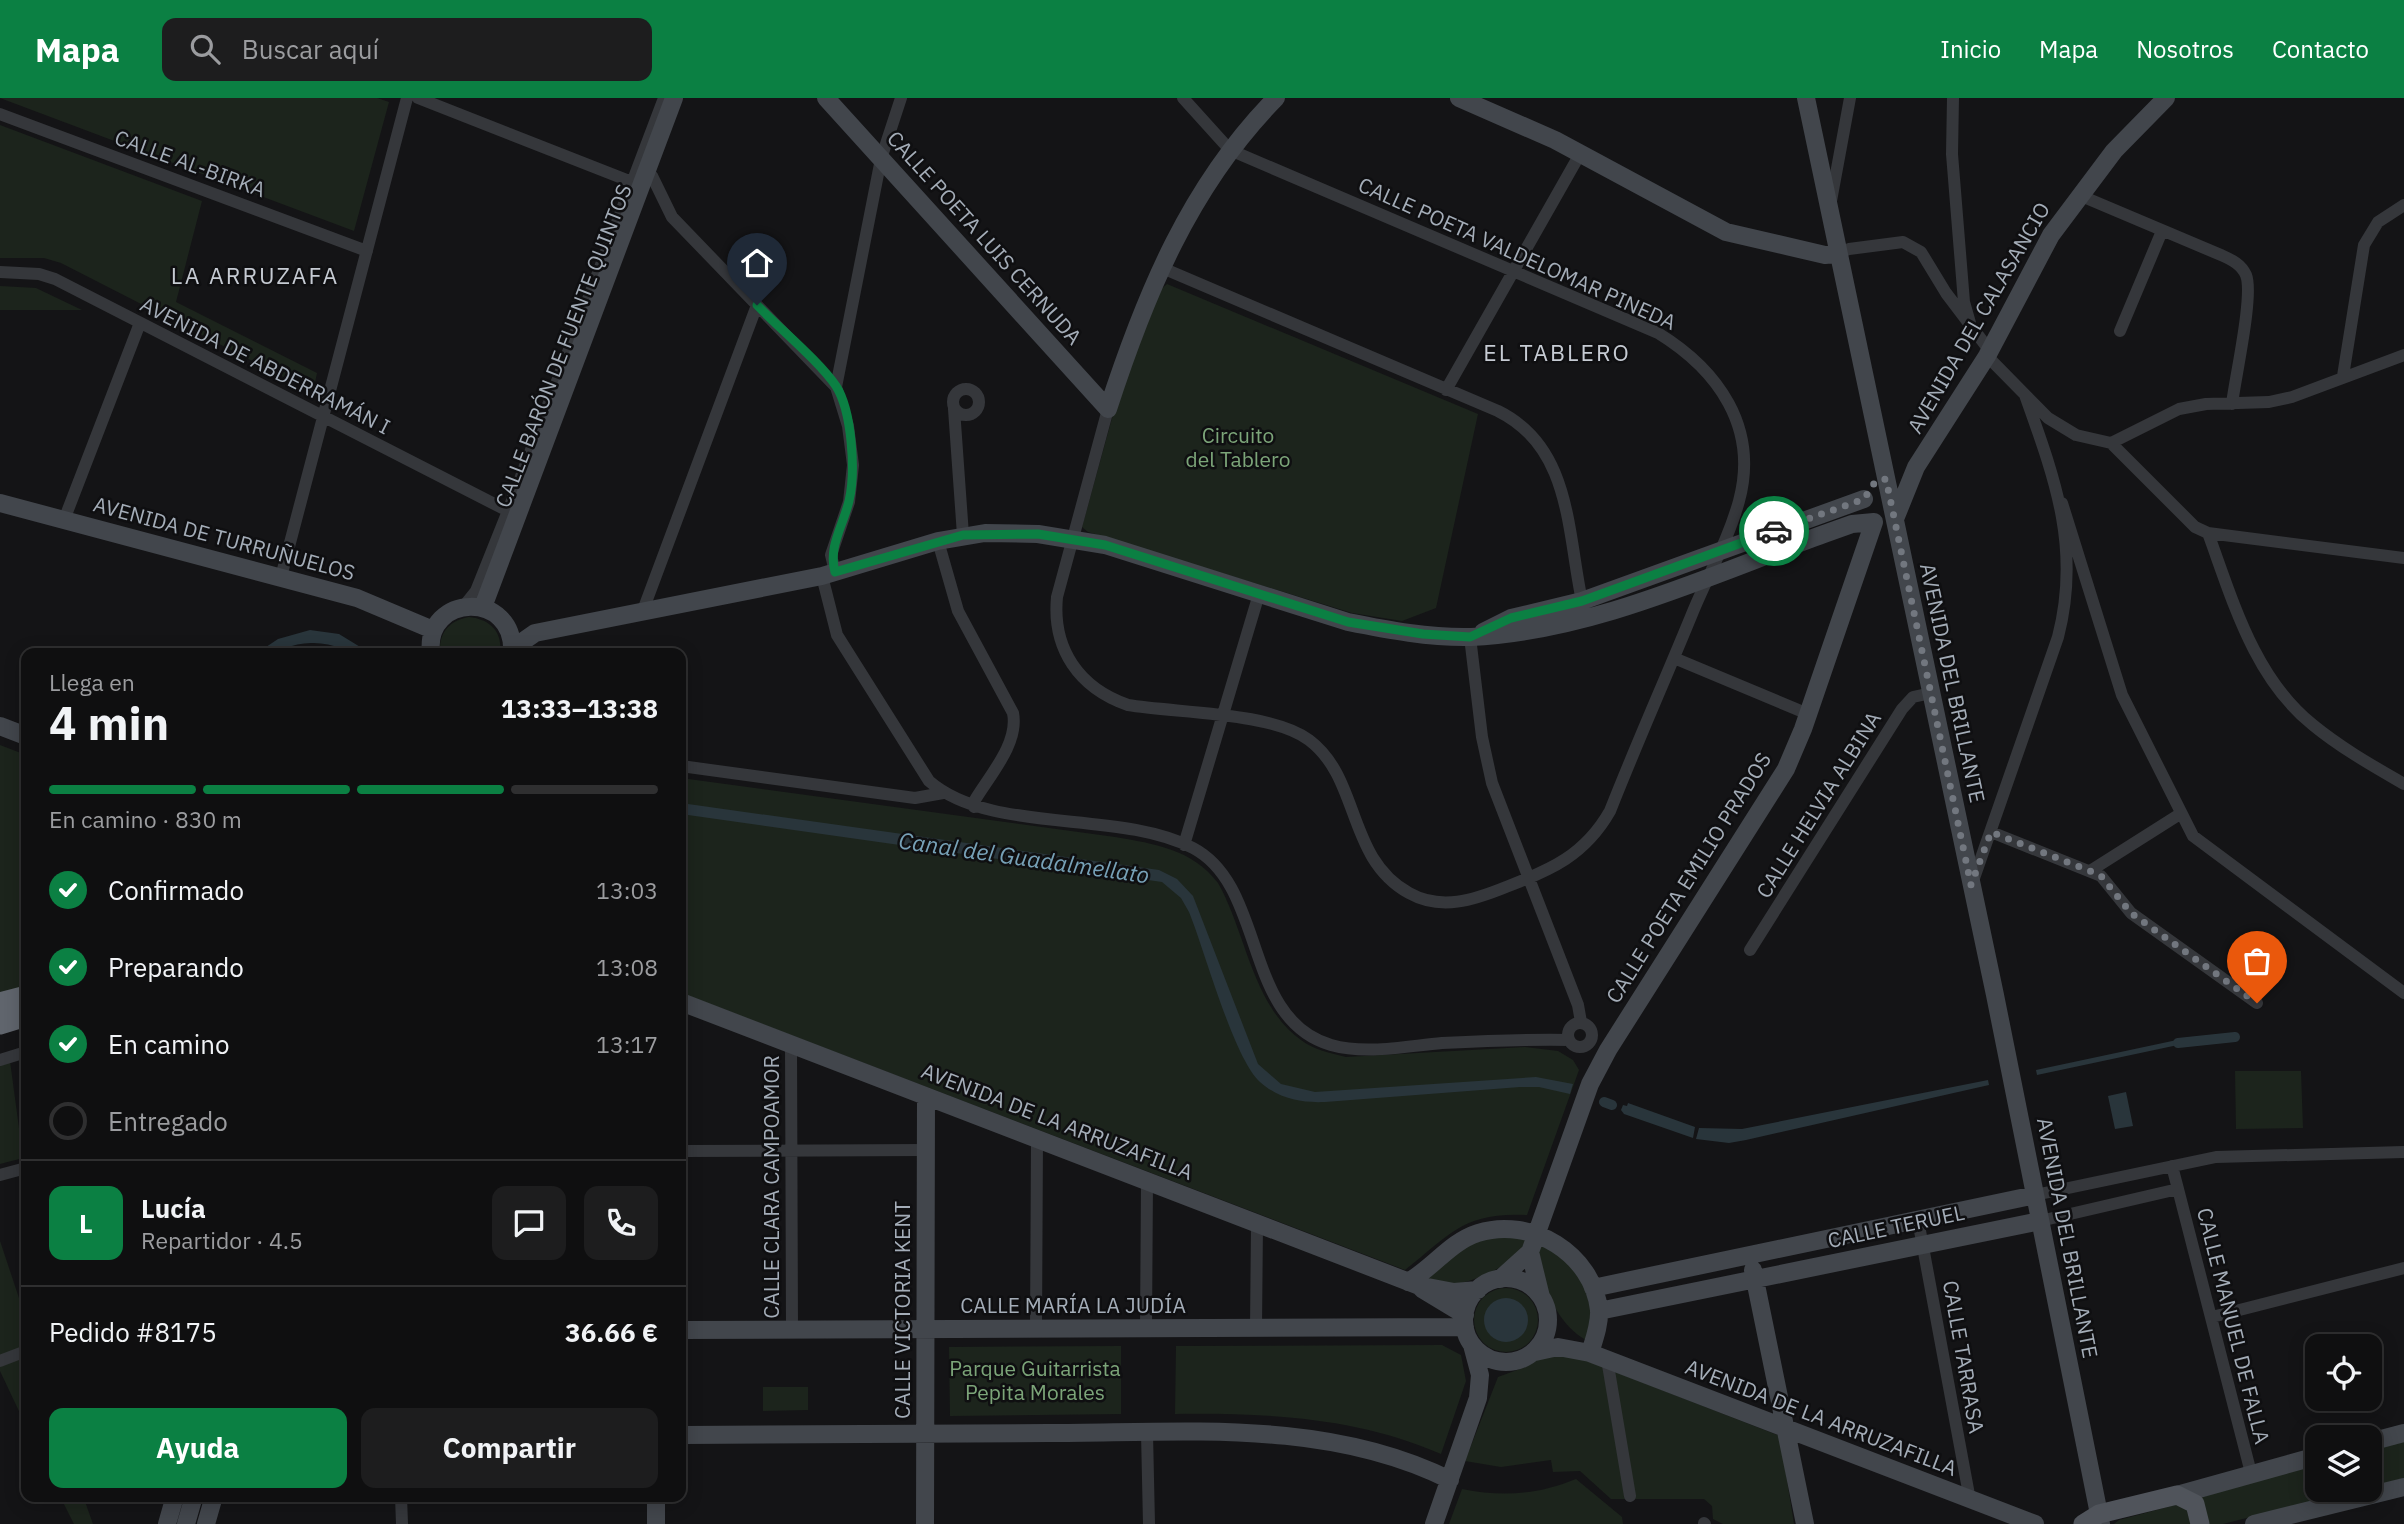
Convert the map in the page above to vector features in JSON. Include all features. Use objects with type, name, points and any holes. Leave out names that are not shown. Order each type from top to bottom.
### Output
[{"type":"highway","points":[[0,1004],[21,998]]},
{"type":"highway","points":[[0,1023],[21,1017]]},
{"type":"main road","name":"CALLE BARÓN DE FUENTE QUINTOS","points":[[488,610],[674,98]]},
{"type":"main road","name":"CALLE POETA LUIS CERNUDA","points":[[826,98],[1108,409]]},
{"type":"main road","points":[[1108,409],[1137,321],[1160,267],[1185,219],[1230,150],[1276,98]]},
{"type":"main road","name":"AVENIDA DEL BRILLANTE","points":[[1806,98],[1836,254],[1886,479],[2035,1195],[2094,1519]]},
{"type":"main road","name":"AVENIDA DEL CALASANCIO","points":[[1894,523],[1899,503],[1916,467],[1989,354],[2051,235],[2114,150],[2166,98]]},
{"type":"main road","points":[[1466,99],[1580,154],[1726,232],[1825,255],[1836,254]]},
{"type":"main road","name":"AVENIDA DEL CALASANCIO","points":[[1886,479],[1916,467]]},
{"type":"main road","points":[[1470,637],[1511,618],[1582,601],[1864,499],[1875,482],[1886,479]]},
{"type":"main road","points":[[1864,499],[1865,512],[1874,522]]},
{"type":"main road","name":"AVENIDA DE TURRUÑUELOS","points":[[0,503],[357,598],[433,630]]},
{"type":"main road","name":"CALLE POETA EMILIO PRADOS","points":[[1530,1252],[1590,1084],[1608,1050],[1731,852],[1779,780],[1808,714],[1874,522]]},
{"type":"main road","points":[[431,648],[433,630],[441,618],[464,606],[488,610],[508,628],[536,634],[829,574],[963,535],[1038,534],[1073,538],[1348,622],[1423,634],[1470,637],[1529,631],[1582,620],[1852,524],[1894,523]]},
{"type":"main road","points":[[508,628],[511,648]]},
{"type":"main road","points":[[516,648],[536,634]]},
{"type":"main road","points":[[0,726],[21,734]]},
{"type":"main road","name":"AVENIDA DE LA ARRUZAFILLA","points":[[686,1004],[1412,1284],[1454,1292],[1478,1290]]},
{"type":"main road","name":"CALLE VICTORIA KENT","points":[[925,1524],[926,1097]]},
{"type":"main road","name":"CALLE TERUEL","points":[[1593,1288],[2035,1195]]},
{"type":"main road","name":"CALLE TERUEL","points":[[1599,1311],[2040,1220]]},
{"type":"main road","points":[[1412,1284],[1468,1237],[1502,1228],[1537,1233],[1571,1255],[1593,1288],[1599,1311],[1598,1356]]},
{"type":"main road","points":[[1434,1524],[1478,1398],[1480,1374],[1465,1321],[1468,1303],[1478,1290],[1500,1279],[1530,1252],[1541,1297],[1549,1315],[1543,1342],[1535,1352],[1511,1363],[1492,1378],[1478,1398]]},
{"type":"main road","points":[[1749,1256],[1805,1524]]},
{"type":"main road","points":[[1500,1279],[1523,1282],[1541,1297]]},
{"type":"main road","name":"AVENIDA DE LA ARRUZAFILLA","points":[[1412,1284],[1465,1321]]},
{"type":"main road","name":"AVENIDA DE LA ARRUZAFILLA","points":[[1549,1315],[1564,1335],[1598,1356]]},
{"type":"main road","name":"CALLE MARÍA LA JUDÍA","points":[[686,1331],[1256,1328],[1465,1321]]},
{"type":"main road","points":[[1472,1345],[1483,1355],[1511,1363]]},
{"type":"main road","name":"AVENIDA DE LA ARRUZAFILLA","points":[[1535,1352],[1558,1347],[1598,1356],[2035,1524]]},
{"type":"main road","points":[[686,1435],[1147,1433],[1288,1436],[1376,1449],[1450,1480]]},
{"type":"main road","points":[[2382,1439],[2404,1433]]},
{"type":"main road","points":[[2073,1524],[2305,1459]]},
{"type":"main road","points":[[2254,1524],[2404,1487]]},
{"type":"main road","points":[[2177,1495],[2192,1501],[2199,1513],[2200,1524]]},
{"type":"main road","points":[[167,1524],[173,1502]]},
{"type":"main road","points":[[186,1524],[192,1502]]},
{"type":"main road","points":[[206,1524],[212,1502]]},
{"type":"main road","points":[[656,1502],[656,1524]]},
{"type":"street","points":[[281,577],[407,98]]},
{"type":"street","points":[[418,98],[632,182]]},
{"type":"street","name":"CALLE BARÓN DE FUENTE QUINTOS","points":[[464,606],[476,591],[508,511],[664,98]]},
{"type":"street","name":"CALLE BARÓN DE FUENTE QUINTOS","points":[[488,610],[683,98]]},
{"type":"street","points":[[836,387],[881,159],[901,98]]},
{"type":"street","name":"CALLE POETA VALDELOMAR PINEDA","points":[[1108,409],[1055,615],[1060,642],[1075,671],[1098,692],[1128,705],[1279,725],[1294,731],[1322,751],[1337,774],[1371,859],[1391,880],[1417,897],[1454,903],[1473,899],[1573,857],[1604,822],[1711,575],[1739,499],[1743,460],[1735,418],[1717,382],[1684,349],[1658,333],[1230,150],[1183,98]]},
{"type":"street","points":[[1829,215],[1850,98]]},
{"type":"street","points":[[1953,98],[1952,154],[1964,302],[1970,323]]},
{"type":"street","name":"CALLE AL-BIRKA","points":[[0,114],[367,251]]},
{"type":"street","points":[[1446,390],[1580,154]]},
{"type":"street","points":[[652,176],[672,217],[836,387],[848,426],[853,465],[849,502],[831,555],[829,574],[837,635],[920,771],[943,793],[974,807],[1130,830],[1184,845],[1210,861],[1226,881],[1279,1002],[1296,1025],[1319,1040],[1342,1047],[1367,1048],[1497,1040],[1569,1040]]},
{"type":"street","points":[[2079,195],[2236,262],[2247,277],[2248,296],[2232,404]]},
{"type":"street","points":[[2343,376],[2364,245],[2369,232],[2378,222],[2404,205]]},
{"type":"street","points":[[2120,331],[2162,231]]},
{"type":"street","points":[[1836,254],[1849,249],[1903,242],[1921,252],[1989,354],[2025,396],[2062,428],[2096,441],[2110,443],[2179,409],[2269,402],[2291,397],[2404,355]]},
{"type":"street","points":[[1160,267],[1509,416],[1528,429],[1548,454],[1558,482],[1582,601]]},
{"type":"street","name":"AVENIDA DE ABDERRAMÁN I","points":[[0,272],[39,274],[508,511]]},
{"type":"street","points":[[642,613],[757,305]]},
{"type":"street","points":[[64,520],[140,323]]},
{"type":"street","points":[[2025,396],[2062,503],[2122,695],[2180,814],[2202,845],[2404,993]]},
{"type":"street","points":[[954,409],[963,535]]},
{"type":"street","points":[[2110,443],[2195,527],[2208,533],[2404,558]]},
{"type":"street","points":[[1971,885],[2058,637],[2066,581],[2062,503]]},
{"type":"street","points":[[2208,533],[2242,625],[2266,671],[2284,698],[2312,724],[2404,784]]},
{"type":"street","points":[[938,541],[958,611],[1013,713],[1015,724],[1010,741],[975,800],[974,807]]},
{"type":"street","points":[[2066,581],[2085,578]]},
{"type":"street","points":[[1184,845],[1259,594]]},
{"type":"street","points":[[1470,637],[1486,760],[1502,813],[1578,1004],[1581,1022],[1592,1030],[1591,1040],[1582,1047],[1574,1046],[1569,1040],[1569,1029],[1581,1022]]},
{"type":"street","points":[[1674,658],[1808,714]]},
{"type":"street","name":"CALLE HELVIA ALBINA","points":[[1749,950],[1902,709],[1913,697],[1931,693]]},
{"type":"street","points":[[686,767],[915,798],[943,793]]},
{"type":"street","points":[[2090,871],[2180,814]]},
{"type":"street","points":[[1991,832],[2101,876],[2131,913],[2257,1003]]},
{"type":"street","points":[[1591,1040],[1608,1050]]},
{"type":"street","name":"CALLE CLARA CAMPOAMOR","points":[[791,1044],[792,1330]]},
{"type":"street","points":[[0,1060],[21,1054]]},
{"type":"street","points":[[1035,1329],[1037,1139]]},
{"type":"street","points":[[686,1151],[926,1150]]},
{"type":"street","name":"CALLE TERUEL","points":[[2035,1195],[2230,1155],[2404,1152]]},
{"type":"street","points":[[2172,1166],[2178,1189]]},
{"type":"street","points":[[0,1175],[21,1169]]},
{"type":"street","points":[[1146,1328],[1147,1182]]},
{"type":"street","name":"CALLE TERUEL","points":[[2040,1220],[2178,1189]]},
{"type":"street","name":"CALLE MANUEL DE FALLA","points":[[2178,1189],[2251,1473]]},
{"type":"street","name":"CALLE TARRASA","points":[[1918,1220],[1970,1500]]},
{"type":"street","points":[[1256,1328],[1257,1224]]},
{"type":"street","points":[[2212,1317],[2404,1268]]},
{"type":"street","points":[[0,1362],[21,1353]]},
{"type":"street","points":[[1598,1356],[1630,1496]]},
{"type":"street","points":[[1135,1524],[1149,1524],[1147,1433]]},
{"type":"street","points":[[401,1502],[401,1524]]},
{"type":"green space","points":[[0,98],[377,98],[389,102],[354,231]]},
{"type":"green space","points":[[0,125],[202,201],[176,302],[317,373],[313,392],[61,263],[44,258],[0,258]]},
{"type":"green space","name":"Circuito del Tablero","points":[[1167,284],[1478,414],[1436,608],[1402,621],[1352,613],[1088,532],[1082,527],[1114,411],[1158,292]]},
{"type":"green space","points":[[0,286],[36,288],[82,310],[0,310]]},
{"type":"green space","points":[[469,617],[488,623],[497,632],[500,648],[440,648],[443,633],[456,621]]},
{"type":"green space","points":[[0,745],[21,753],[21,987],[0,993]]},
{"type":"green space","points":[[686,779],[1115,837],[1172,850],[1197,862],[1218,883],[1271,1008],[1285,1025],[1311,1046],[1346,1057],[1525,1047],[1558,1051],[1573,1060],[1579,1070],[1527,1215],[1487,1217],[1472,1222],[1447,1236],[1405,1270],[686,995]]},
{"type":"green space","points":[[10,1061],[21,1159],[0,1164],[0,1064]]},
{"type":"green space","points":[[2235,1071],[2301,1071],[2303,1128],[2236,1129]]},
{"type":"green space","points":[[1516,1235],[1526,1240],[1524,1247],[1510,1261],[1491,1272],[1455,1284],[1426,1278],[1443,1261],[1485,1236]]},
{"type":"green space","points":[[0,1241],[21,1304],[21,1415],[0,1371]]},
{"type":"green space","points":[[1547,1245],[1569,1263],[1584,1286],[1590,1311],[1586,1340],[1566,1324],[1545,1286],[1539,1247]]},
{"type":"green space","points":[[1506,1288],[1518,1290],[1529,1297],[1536,1308],[1536,1332],[1529,1343],[1518,1350],[1506,1352],[1494,1350],[1483,1343],[1476,1332],[1474,1320],[1476,1308],[1483,1297],[1494,1290]]},
{"type":"green space","name":"Parque Guitarrista Pepita Morales","points":[[1442,1345],[1461,1355],[1466,1381],[1441,1454],[1377,1432],[1311,1420],[1277,1416],[1175,1414],[1176,1346]]},
{"type":"green space","name":"Parque Guitarrista Pepita Morales","points":[[1121,1346],[1121,1414],[950,1416],[949,1347]]},
{"type":"green space","points":[[1567,1353],[1780,1436],[1794,1524],[1723,1524],[1713,1519],[1712,1506],[1704,1499],[1611,1499],[1580,1471],[1553,1472],[1551,1460],[1501,1467],[1465,1461],[1498,1377],[1528,1366],[1543,1354]]},
{"type":"green space","points":[[763,1387],[808,1387],[808,1410],[763,1411]]},
{"type":"green space","points":[[2404,1439],[2404,1478],[2382,1484],[2382,1445]]},
{"type":"green space","points":[[2305,1465],[2305,1502],[2310,1502],[2223,1524],[2208,1524],[2199,1493]]},
{"type":"green space","points":[[1576,1479],[1622,1517],[1623,1524],[1449,1524],[1462,1489],[1519,1493]]},
{"type":"green space","points":[[63,1502],[85,1502],[93,1524],[74,1524]]},
{"type":"green space","points":[[2175,1505],[2186,1508],[2191,1524],[2114,1524],[2119,1520]]},
{"type":"water","points":[[310,630],[339,634],[362,648],[311,643],[264,648],[278,639]]},
{"type":"water","points":[[686,804],[1159,870],[1177,879],[1193,896],[1258,1064],[1281,1084],[1315,1092],[1536,1077],[1573,1084],[1570,1094],[1539,1087],[1520,1087],[1307,1102],[1291,1099],[1267,1088],[1250,1069],[1230,1028],[1189,912],[1181,898],[1162,882],[686,815]]},
{"type":"water","points":[[2191,1037],[2192,1042],[2037,1075],[2036,1070]]},
{"type":"water","points":[[1988,1080],[1989,1085],[1746,1140],[1729,1143],[1696,1139],[1699,1128],[1742,1129]]},
{"type":"water","points":[[2126,1092],[2133,1126],[2115,1129],[2108,1096]]},
{"type":"water","points":[[1628,1103],[1695,1127],[1693,1138],[1624,1114],[1621,1110],[1623,1105],[1627,1106]]},
{"type":"water","points":[[1506,1298],[1522,1304],[1528,1320],[1522,1336],[1506,1342],[1490,1336],[1484,1320],[1490,1304]]},
{"type":"waterway","name":"Canal del Guadalmellato","points":[[2178,1043],[2235,1037]]},
{"type":"waterway","name":"Canal del Guadalmellato","points":[[1604,1102],[1612,1105]]},
{"type":"way so far","points":[[1774,531],[1864,499],[1867,490],[1875,482],[1886,479],[1971,885],[1991,832],[2090,871],[2101,876],[2120,903],[2131,913],[2257,1003]]},
{"type":"district","name":"LA ARRUZAFA","points":[[255,276]]},
{"type":"district","name":"EL TABLERO","points":[[1557,353]]},
{"type":"route","points":[[757,305],[836,387],[848,426],[852,447],[852,485],[831,555],[835,572],[963,535],[1038,534],[1105,545],[1348,622],[1423,634],[1470,637],[1505,620],[1582,601],[1774,531]]}]
